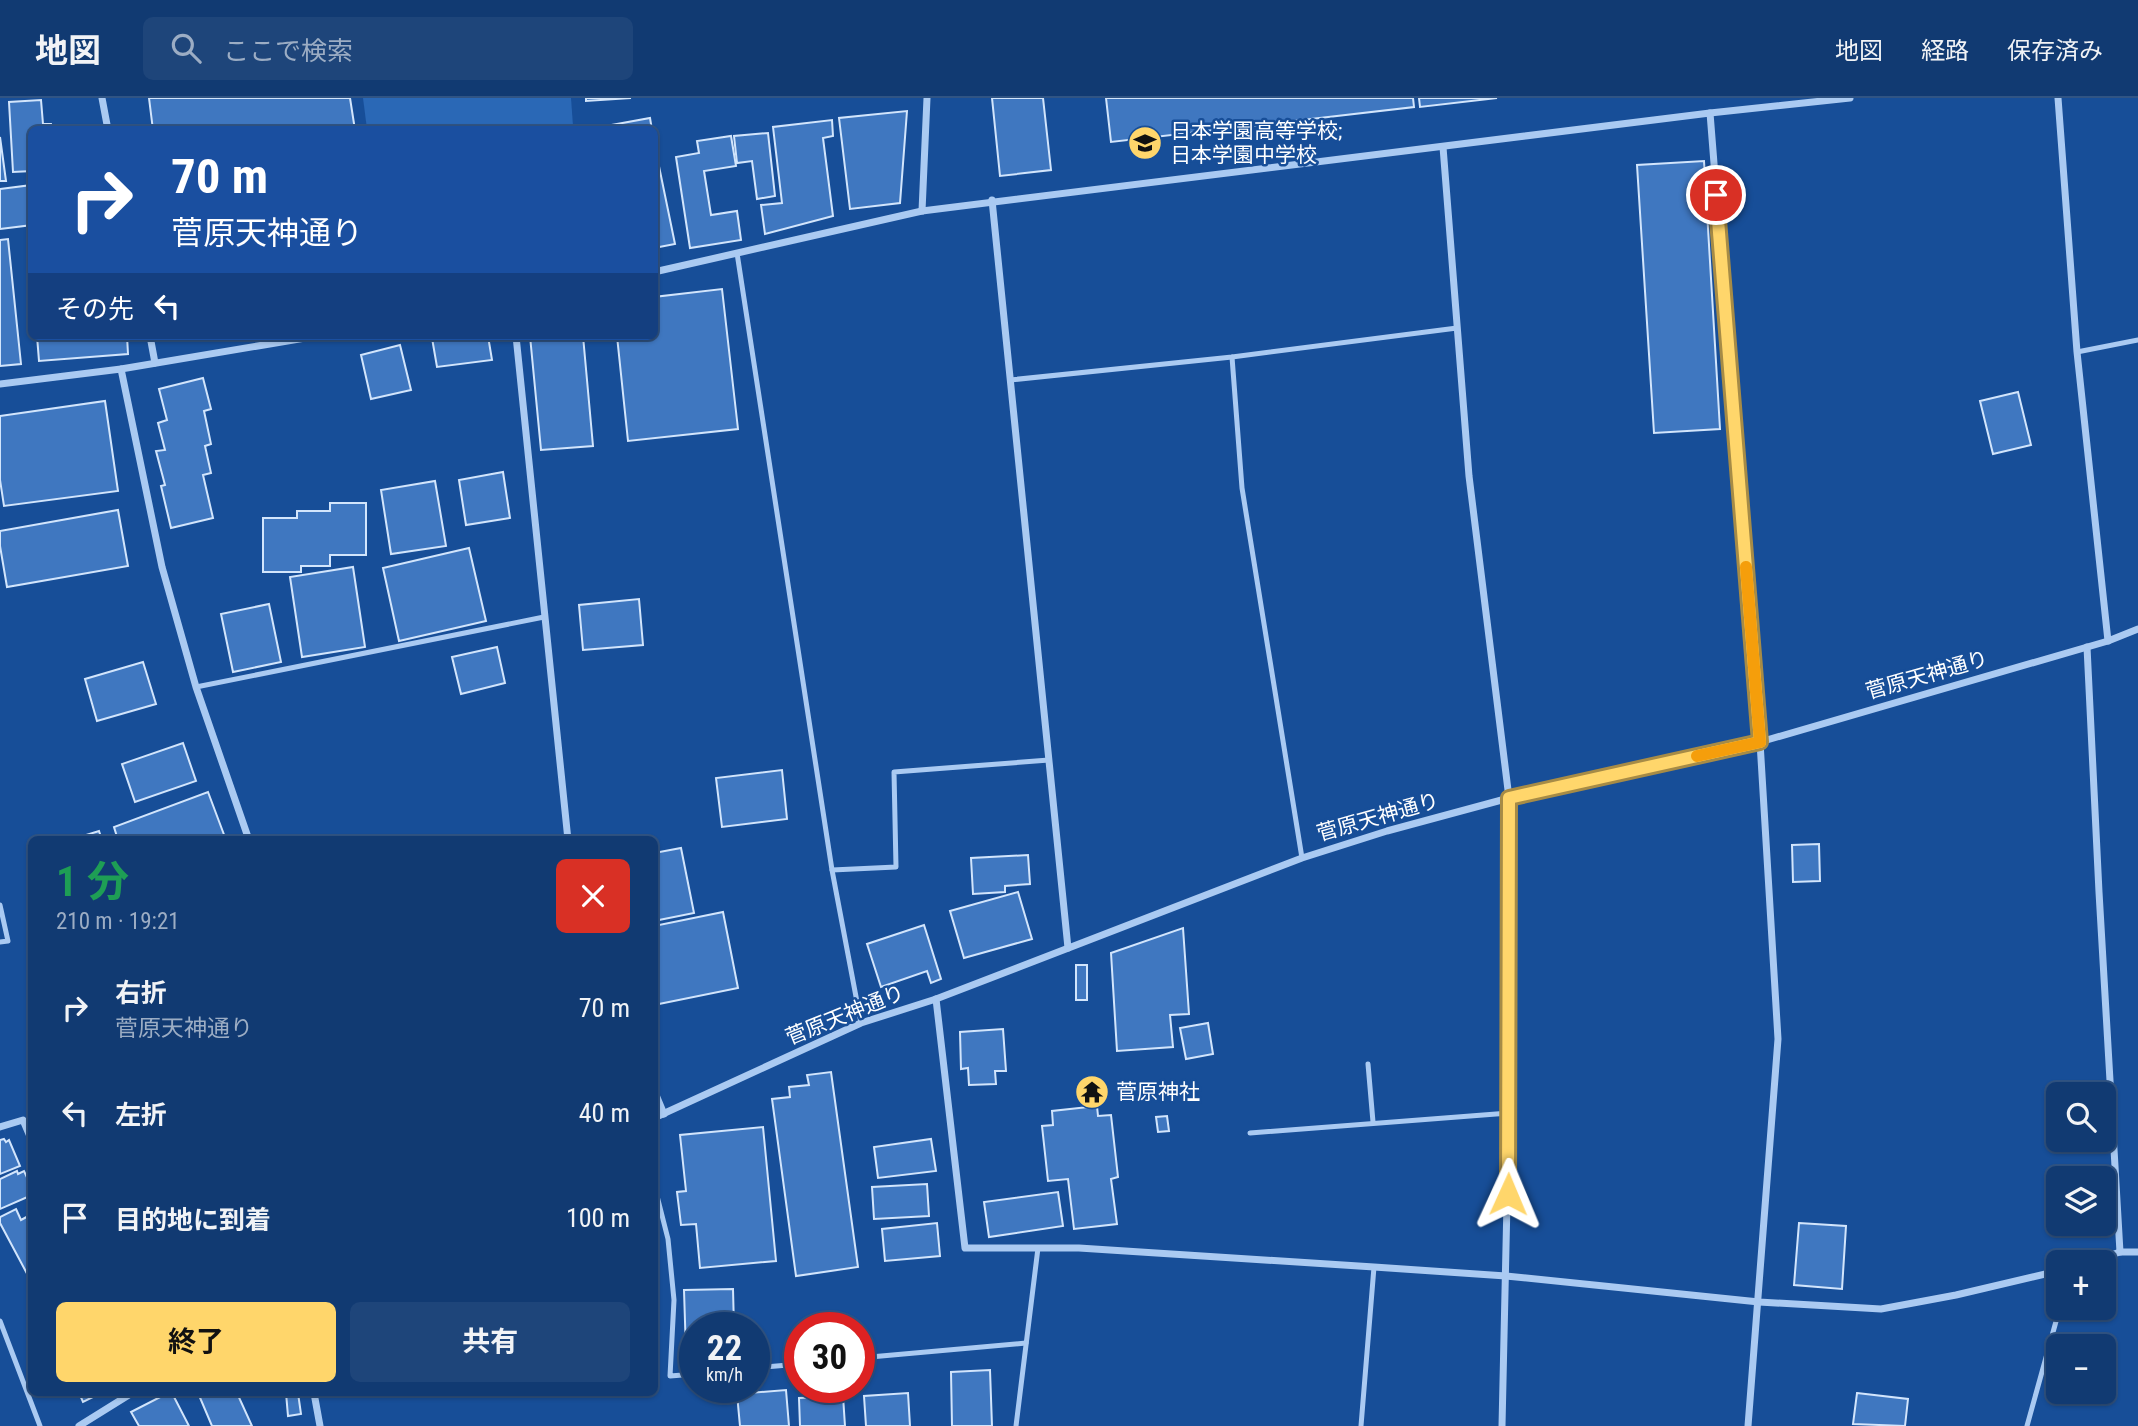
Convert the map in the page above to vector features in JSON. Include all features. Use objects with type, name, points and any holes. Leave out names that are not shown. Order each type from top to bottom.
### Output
[{"type":"street","points":[[102,98],[107,126]]},
{"type":"street","points":[[922,211],[927,98]]},
{"type":"street","points":[[658,271],[922,211],[992,200],[1850,98]]},
{"type":"street","points":[[2058,98],[2077,352],[2108,641]]},
{"type":"street","points":[[1710,113],[1760,742],[1778,1039],[1748,1426]]},
{"type":"street","points":[[1443,146],[1469,477],[1509,798],[1509,1112],[1502,1426]]},
{"type":"street","points":[[992,200],[1068,948]]},
{"type":"street","points":[[151,340],[155,363]]},
{"type":"street","points":[[0,384],[121,369],[293,340]]},
{"type":"street","points":[[516,340],[568,836]]},
{"type":"street","points":[[121,369],[162,567],[196,687],[248,836]]},
{"type":"street","name":"菅原天神通り","points":[[658,1116],[861,1023],[936,999],[1302,858],[1387,831],[1509,798],[1760,742],[2108,641],[2138,629]]},
{"type":"street","points":[[2087,647],[2120,1252]]},
{"type":"street","points":[[936,999],[965,1248],[1079,1248],[1374,1267],[1506,1276],[1759,1302],[1881,1309],[2046,1274]]},
{"type":"street","points":[[658,1100],[664,1114]]},
{"type":"street","points":[[0,1127],[23,1120],[28,1132]]},
{"type":"street","points":[[2116,1253],[2138,1252]]},
{"type":"street","points":[[79,1426],[127,1396]]},
{"type":"street","points":[[315,1396],[320,1426]]},
{"type":"lane","points":[[737,253],[832,870],[861,1023]]},
{"type":"lane","points":[[1010,380],[1232,357],[1457,328]]},
{"type":"lane","points":[[2077,352],[2138,340]]},
{"type":"lane","points":[[1232,357],[1242,488],[1302,858]]},
{"type":"lane","points":[[196,687],[544,617]]},
{"type":"lane","points":[[832,870],[896,867],[894,772],[1049,760]]},
{"type":"lane","points":[[0,905],[8,941],[0,942]]},
{"type":"lane","points":[[1368,1064],[1373,1122]]},
{"type":"lane","points":[[1250,1133],[1509,1112]]},
{"type":"lane","points":[[658,1200],[668,1239],[674,1300],[670,1376],[679,1375]]},
{"type":"lane","points":[[1016,1426],[1038,1248]]},
{"type":"lane","points":[[1361,1426],[1374,1267]]},
{"type":"lane","points":[[2027,1426],[2056,1320]]},
{"type":"lane","points":[[0,1321],[28,1394]]},
{"type":"lane","points":[[875,1357],[1027,1343]]},
{"type":"lane","points":[[29,1396],[40,1426]]},
{"type":"shaded area","points":[[363,98],[571,98],[573,126],[367,126]]},
{"type":"building","points":[[149,98],[350,98],[354,126],[152,126]]},
{"type":"building","points":[[586,98],[631,98],[586,101]]},
{"type":"building","points":[[992,98],[1043,98],[1051,170],[1000,176]]},
{"type":"building","points":[[1106,98],[1413,98],[1414,107],[1111,142]]},
{"type":"building","points":[[1419,98],[1497,98],[1420,107]]},
{"type":"building","points":[[41,100],[43,124],[51,124],[28,126],[28,171],[13,172],[9,102]]},
{"type":"building","points":[[907,111],[900,203],[850,209],[839,118]]},
{"type":"building","points":[[650,118],[651,126],[606,126]]},
{"type":"building","points":[[832,120],[833,136],[823,138],[833,216],[765,234],[761,205],[782,203],[773,127]]},
{"type":"building","points":[[768,133],[775,196],[757,199],[752,161],[737,163],[734,136]]},
{"type":"building","points":[[731,136],[736,166],[704,171],[711,215],[737,211],[741,240],[690,248],[676,157],[699,153],[697,141]]},
{"type":"building","points":[[0,137],[6,181],[0,181]]},
{"type":"building","points":[[658,161],[675,244],[658,247]]},
{"type":"building","points":[[1704,161],[1720,429],[1654,433],[1637,165]]},
{"type":"building","points":[[28,186],[28,226],[0,229],[0,189]]},
{"type":"building","points":[[8,239],[21,364],[0,366],[0,240]]},
{"type":"building","points":[[722,289],[738,429],[628,441],[617,340],[658,340],[658,297]]},
{"type":"building","points":[[37,340],[127,340],[128,354],[39,361]]},
{"type":"building","points":[[432,340],[489,340],[492,360],[437,367]]},
{"type":"building","points":[[530,340],[583,340],[593,446],[541,450]]},
{"type":"building","points":[[400,345],[411,390],[371,399],[361,355]]},
{"type":"building","points":[[203,378],[211,409],[204,411],[211,444],[205,446],[211,473],[203,475],[213,518],[171,528],[161,486],[165,485],[156,451],[165,450],[158,423],[167,420],[159,389]]},
{"type":"building","points":[[2018,392],[2031,445],[1993,454],[1980,401]]},
{"type":"building","points":[[105,401],[118,491],[4,506],[0,480],[0,416]]},
{"type":"building","points":[[503,472],[510,518],[466,525],[459,480]]},
{"type":"building","points":[[435,481],[446,546],[391,554],[381,490]]},
{"type":"building","points":[[330,503],[366,503],[366,555],[330,555],[330,566],[301,566],[301,572],[263,572],[263,518],[297,518],[297,511],[330,511]]},
{"type":"building","points":[[118,510],[128,566],[7,587],[0,531]]},
{"type":"building","points":[[469,548],[486,621],[399,641],[383,568]]},
{"type":"building","points":[[353,567],[365,647],[302,657],[290,577]]},
{"type":"building","points":[[639,599],[643,645],[583,650],[579,605]]},
{"type":"building","points":[[269,604],[281,662],[233,672],[221,614]]},
{"type":"building","points":[[497,647],[505,683],[461,694],[452,657]]},
{"type":"building","points":[[143,662],[156,704],[97,721],[85,679]]},
{"type":"building","points":[[183,743],[196,781],[135,802],[122,764]]},
{"type":"building","points":[[782,770],[787,819],[722,827],[716,778]]},
{"type":"building","points":[[208,792],[224,836],[117,836],[114,827]]},
{"type":"building","points":[[99,831],[101,836],[83,836]]},
{"type":"building","points":[[1819,844],[1820,881],[1793,882],[1792,845]]},
{"type":"building","points":[[681,848],[694,913],[658,920],[658,852]]},
{"type":"building","points":[[1028,855],[1030,884],[1005,886],[1005,892],[973,894],[971,858]]},
{"type":"building","points":[[1018,892],[1032,939],[964,958],[950,911]]},
{"type":"building","points":[[723,912],[738,988],[658,1004],[658,925]]},
{"type":"building","points":[[924,925],[941,979],[931,983],[927,971],[881,987],[867,944]]},
{"type":"building","points":[[1183,928],[1189,1014],[1170,1015],[1173,1047],[1117,1051],[1111,953]]},
{"type":"building","points":[[1076,965],[1087,965],[1087,1000],[1076,1000]]},
{"type":"building","points":[[1208,1023],[1213,1054],[1186,1059],[1180,1028]]},
{"type":"building","points":[[1003,1029],[1006,1071],[995,1071],[996,1084],[969,1085],[968,1068],[961,1069],[960,1032]]},
{"type":"building","points":[[831,1072],[858,1267],[796,1276],[772,1099],[790,1097],[789,1087],[809,1085],[807,1075]]},
{"type":"building","points":[[1097,1106],[1098,1116],[1111,1115],[1118,1177],[1111,1179],[1117,1224],[1074,1229],[1068,1179],[1048,1181],[1042,1126],[1053,1125],[1052,1111]]},
{"type":"building","points":[[1167,1116],[1169,1131],[1158,1132],[1156,1117]]},
{"type":"building","points":[[763,1127],[776,1261],[700,1268],[696,1224],[681,1225],[677,1192],[686,1191],[680,1135]]},
{"type":"building","points":[[4,1139],[6,1142],[9,1140],[20,1166],[0,1174],[0,1140]]},
{"type":"building","points":[[931,1139],[936,1171],[878,1178],[874,1147]]},
{"type":"building","points":[[17,1171],[18,1174],[24,1171],[28,1180],[28,1197],[0,1209],[0,1179]]},
{"type":"building","points":[[927,1184],[929,1216],[874,1219],[872,1187]]},
{"type":"building","points":[[1058,1192],[1063,1226],[989,1237],[984,1202]]},
{"type":"building","points":[[16,1209],[21,1220],[28,1216],[28,1276],[0,1223],[0,1217]]},
{"type":"building","points":[[937,1223],[940,1256],[885,1261],[882,1229]]},
{"type":"building","points":[[1799,1223],[1846,1226],[1842,1289],[1794,1285]]},
{"type":"building","points":[[733,1289],[734,1312],[685,1312],[684,1290]]},
{"type":"building","points":[[990,1370],[992,1426],[952,1426],[951,1372]]},
{"type":"building","points":[[784,1390],[789,1426],[740,1426],[738,1403],[770,1403],[770,1391]]},
{"type":"building","points":[[908,1393],[910,1426],[866,1426],[864,1403],[875,1403],[875,1395]]},
{"type":"building","points":[[1857,1393],[1908,1399],[1905,1426],[1853,1424]]},
{"type":"building","points":[[80,1396],[95,1396],[83,1402]]},
{"type":"building","points":[[162,1396],[174,1396],[189,1426],[139,1426],[131,1412]]},
{"type":"building","points":[[199,1396],[238,1396],[252,1426],[212,1426]]},
{"type":"building","points":[[286,1396],[298,1396],[301,1414],[288,1416]]},
{"type":"building","points":[[799,1403],[843,1403],[845,1426],[800,1426]]},
{"type":"slow traffic","points":[[1697,756],[1760,742],[1746,567]]},
{"type":"place","name":"日本学園高等学校; 日本学園中学校","points":[[1145,143]]},
{"type":"place","name":"菅原神社","points":[[1092,1092]]},
{"type":"route","points":[[1508,1194],[1509,798],[1760,742],[1716,195]]}]
